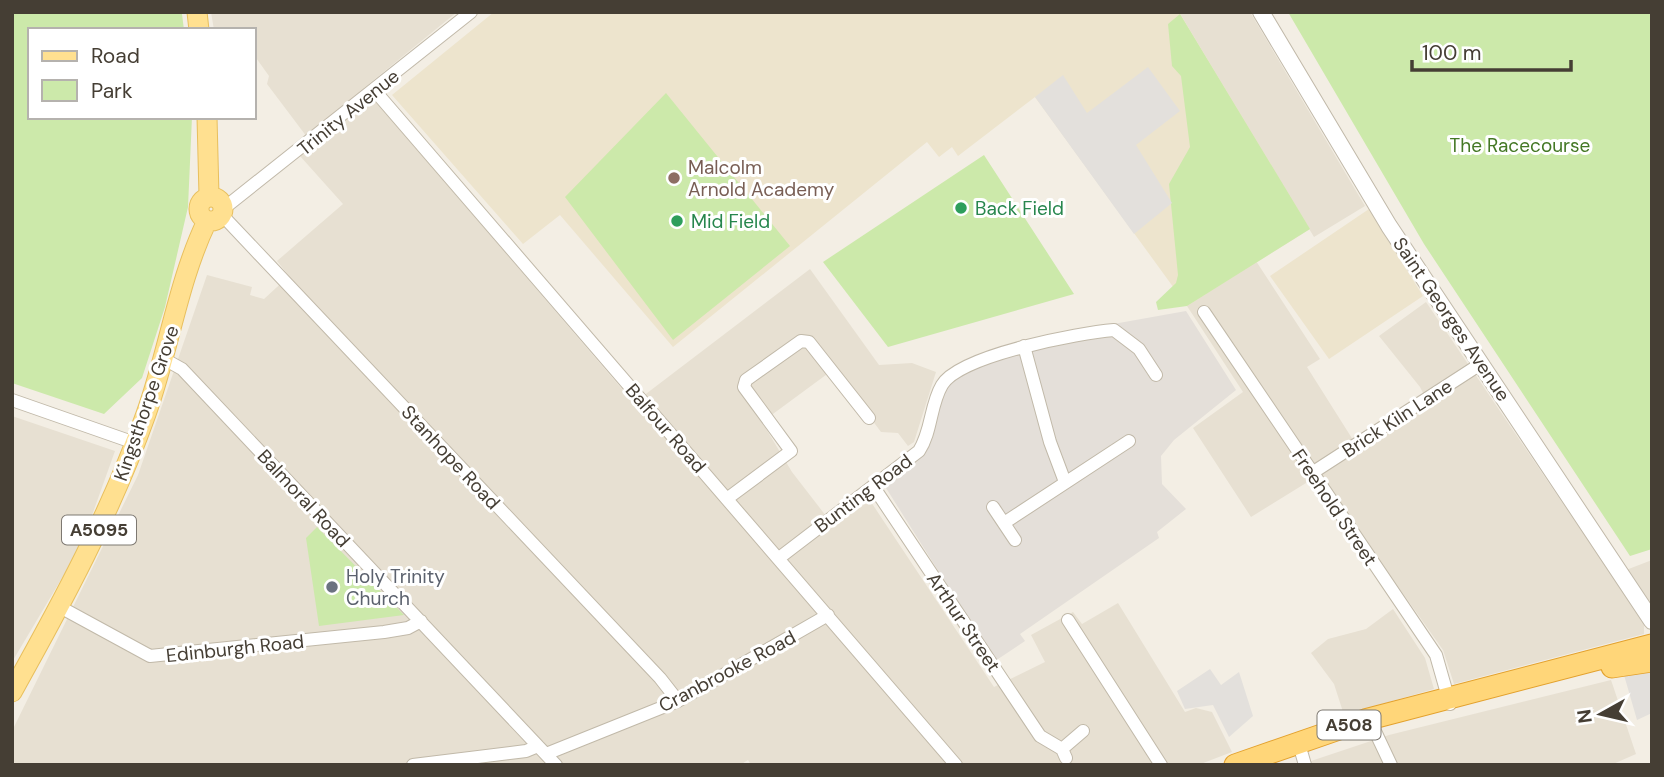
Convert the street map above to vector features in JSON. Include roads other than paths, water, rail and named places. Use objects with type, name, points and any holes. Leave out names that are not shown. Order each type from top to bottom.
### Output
[{"type":"highway","name":"A508","points":[[1260,765],[1303,758],[1374,729],[1560,667],[1652,645]]},
{"type":"highway","name":"A508","points":[[1235,765],[1320,734],[1544,682],[1652,661]]},
{"type":"main road","name":"A5095","points":[[207,119],[215,210]]},
{"type":"main road","name":"Kingsthorpe Grove","points":[[12,692],[60,607],[101,525],[135,443],[164,359],[195,247],[215,210]]},
{"type":"street","name":"Trinity Avenue","points":[[215,210],[375,91],[471,12]]},
{"type":"street","name":"Saint Georges Avenue","points":[[1261,12],[1389,226],[1652,621]]},
{"type":"street","name":"Balfour Road","points":[[375,91],[828,615],[948,762]]},
{"type":"street","name":"Stanhope Road","points":[[215,210],[660,678],[678,701]]},
{"type":"street","name":"Freehold Street","points":[[1204,312],[1436,655],[1455,703]]},
{"type":"street","name":"Bunting Road","points":[[779,558],[919,451],[925,442],[938,393],[947,378],[962,369],[1024,346],[1065,336],[1114,330],[1139,349],[1156,374]]},
{"type":"street","points":[[728,498],[791,451],[744,387],[746,380],[801,341],[809,342],[858,393],[869,418]]},
{"type":"street","points":[[1024,346],[1050,442],[1065,482]]},
{"type":"street","name":"Balmoral Road","points":[[164,359],[182,369],[556,765]]},
{"type":"street","name":"Brick Kiln Lane","points":[[1312,473],[1482,363]]},
{"type":"street","points":[[12,400],[135,443]]},
{"type":"street","points":[[1004,523],[1129,441]]},
{"type":"street","name":"Arthur Street","points":[[873,486],[1040,736],[1064,754],[1083,731]]},
{"type":"street","points":[[993,507],[1015,540]]},
{"type":"street","name":"Edinburgh Road","points":[[60,607],[150,656],[384,632],[408,628],[421,621]]},
{"type":"street","name":"Cranbrooke Road","points":[[414,765],[542,750],[678,701],[828,615]]},
{"type":"street","points":[[1068,620],[1161,765]]},
{"type":"street","points":[[1374,729],[1391,765]]},
{"type":"place","name":"Malcolm Arnold Academy","points":[[674,178]]},
{"type":"place","name":"Back Field","points":[[961,208]]},
{"type":"place","name":"Mid Field","points":[[677,221]]},
{"type":"place","name":"Holy Trinity Church","points":[[332,587]]},
{"type":"park label","name":"The Racecourse","points":[[1520,145]]}]
